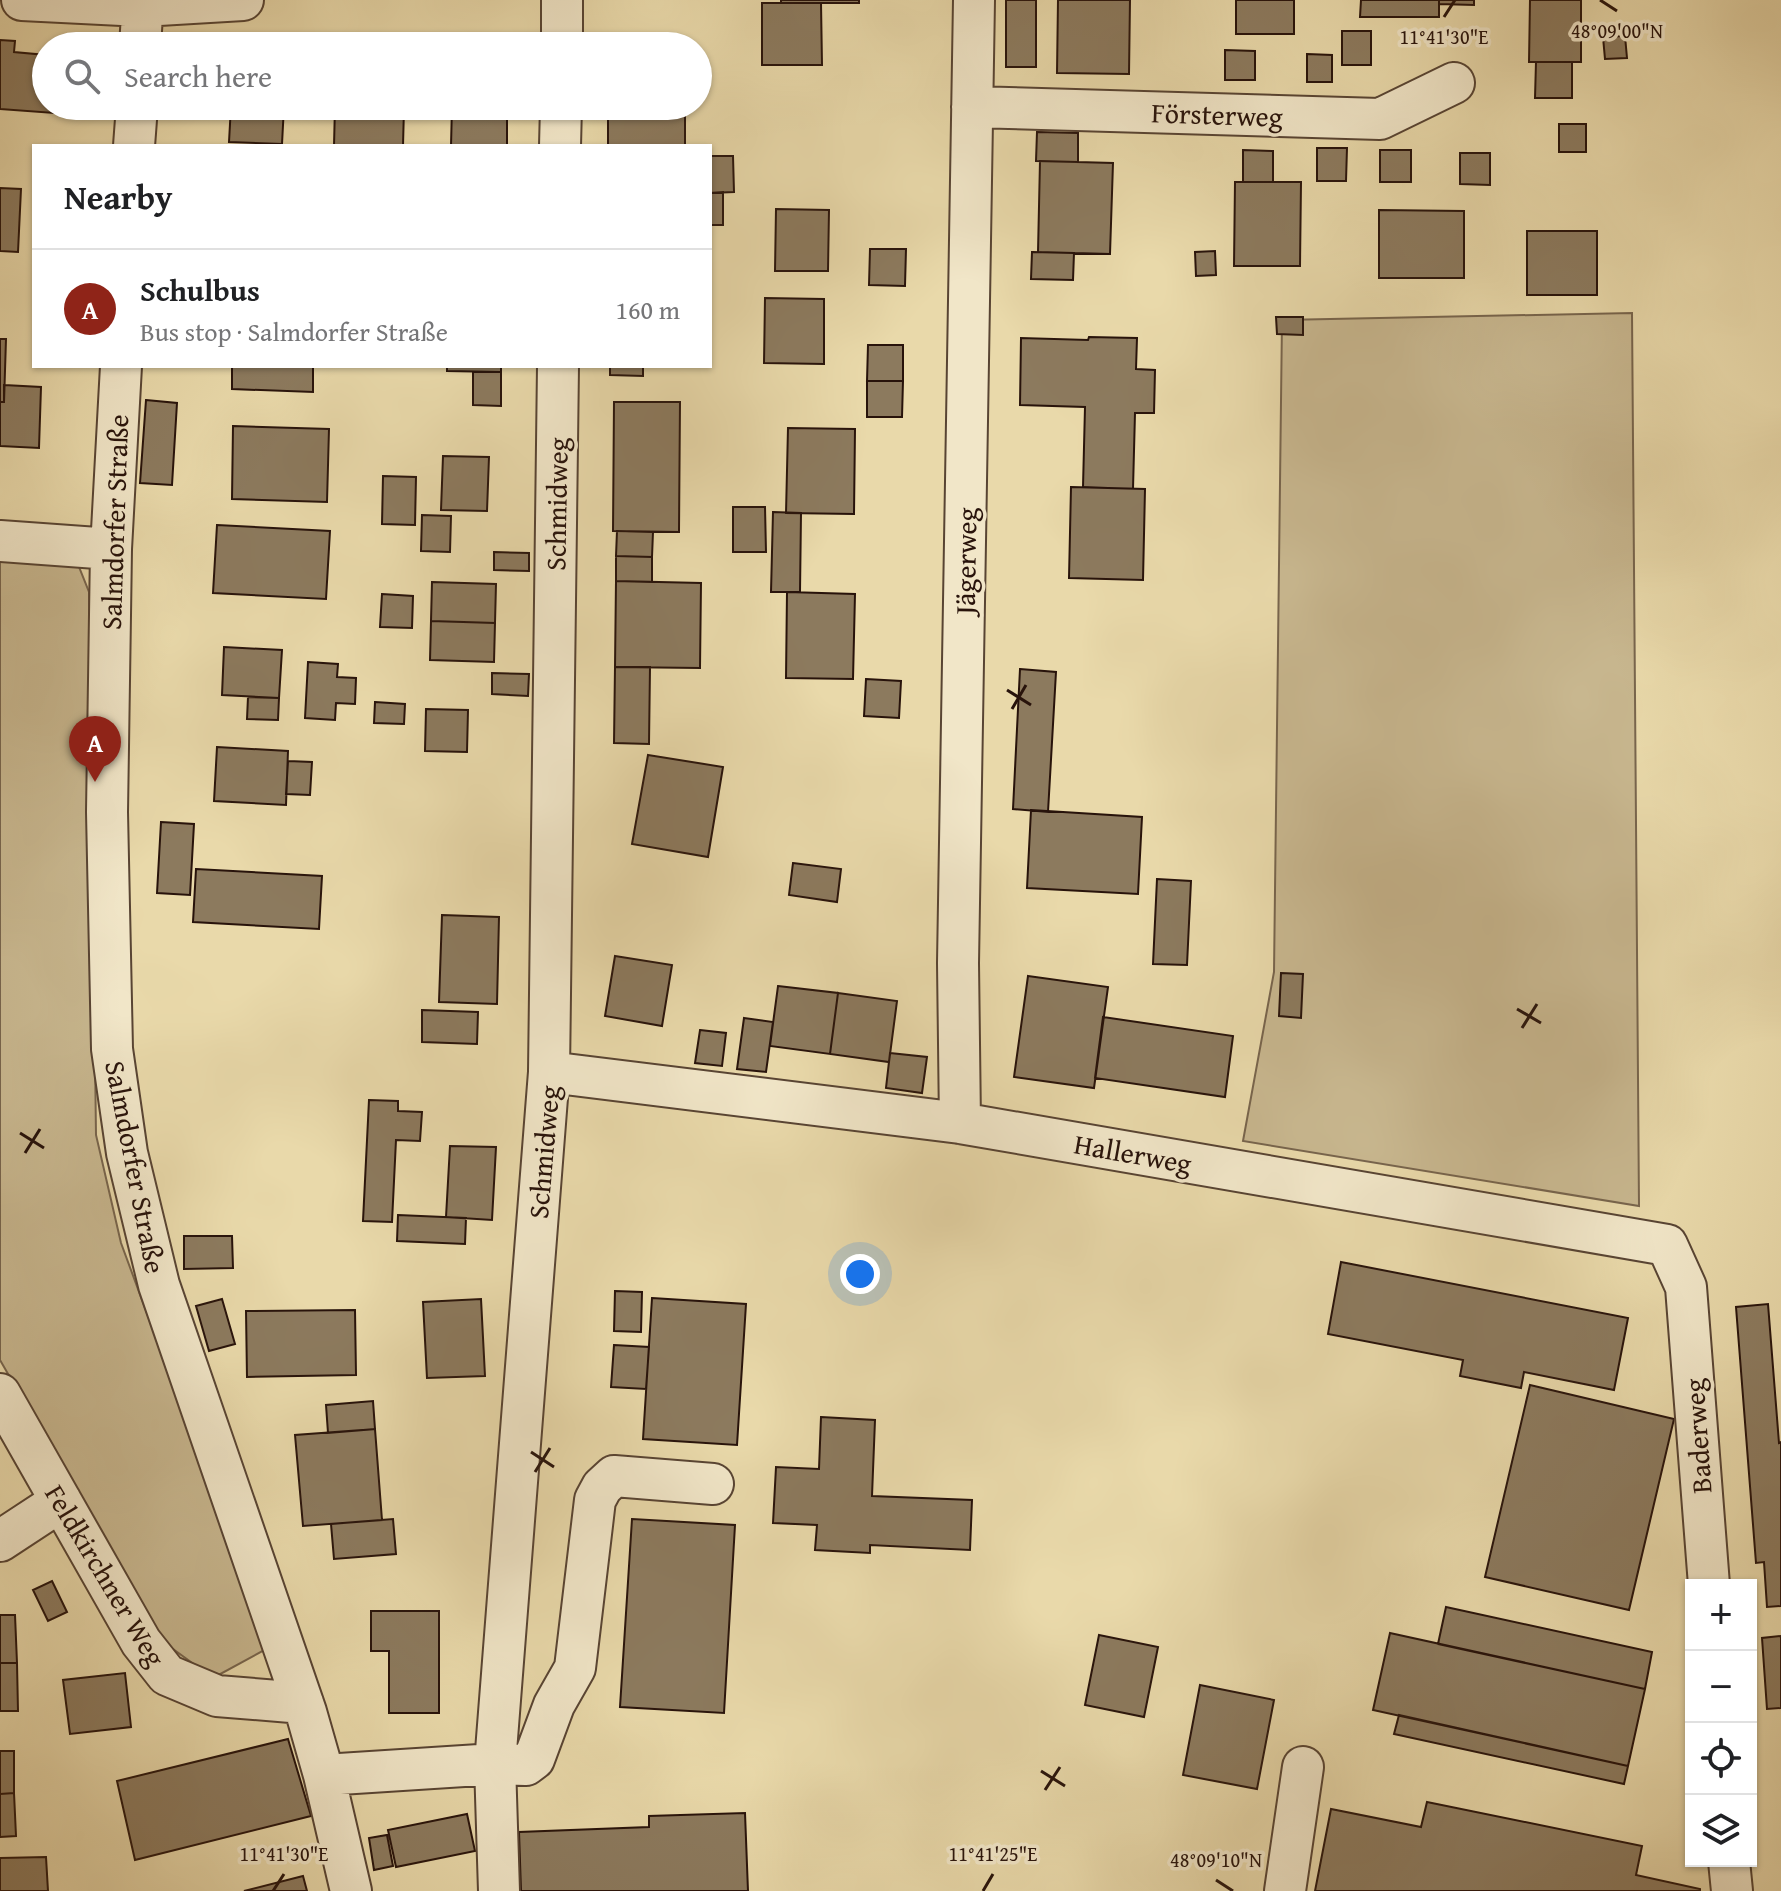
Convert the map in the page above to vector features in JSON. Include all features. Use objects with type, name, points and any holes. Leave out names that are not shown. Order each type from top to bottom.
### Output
[{"type":"street","points":[[22,0],[142,3],[243,0]]},
{"type":"street","points":[[562,0],[562,32]]},
{"type":"street","name":"Jägerweg","points":[[960,1123],[958,963],[974,0]]},
{"type":"street","points":[[141,32],[142,3]]},
{"type":"street","name":"Försterweg","points":[[972,107],[1380,119],[1454,83]]},
{"type":"street","points":[[134,144],[136,120]]},
{"type":"street","points":[[560,144],[561,120]]},
{"type":"street","name":"Salmdorfer Straße","points":[[121,368],[111,549],[107,812],[112,1049],[127,1153],[159,1285],[303,1703],[324,1775],[351,1891]]},
{"type":"street","name":"Schmidweg","points":[[499,1891],[495,1764],[549,1072],[558,368]]},
{"type":"street","points":[[0,541],[111,549]]},
{"type":"street","name":"Hallerweg","points":[[549,1072],[960,1123],[1667,1245],[1686,1287]]},
{"type":"street","name":"Baderweg","points":[[1686,1287],[1709,1579]]},
{"type":"street","name":"Feldkirchner Weg","points":[[0,1394],[141,1642],[167,1675],[217,1696],[303,1703]]},
{"type":"street","points":[[324,1775],[495,1764],[526,1765],[534,1759],[554,1705],[575,1668],[595,1500],[602,1487],[614,1476],[713,1484]]},
{"type":"street","points":[[0,1541],[61,1501]]},
{"type":"street","points":[[1285,1891],[1303,1767]]},
{"type":"street","points":[[1730,1867],[1732,1891]]},
{"type":"shaded area","points":[[1632,313],[1639,1206],[1243,1141],[1274,972],[1282,320]]},
{"type":"shaded area","points":[[0,556],[77,562],[89,592],[96,1135],[121,1243],[270,1647],[213,1678],[162,1641],[0,1360]]},
{"type":"building","points":[[781,0],[859,0],[859,3],[781,3]]},
{"type":"building","points":[[1006,0],[1036,0],[1036,67],[1006,67]]},
{"type":"building","points":[[1058,0],[1130,0],[1129,74],[1057,73]]},
{"type":"building","points":[[1236,0],[1294,0],[1294,34],[1236,34]]},
{"type":"building","points":[[1361,0],[1439,0],[1439,17],[1360,17]]},
{"type":"building","points":[[1439,0],[1474,0],[1474,5],[1439,4]]},
{"type":"building","points":[[1530,0],[1581,0],[1581,62],[1529,62]]},
{"type":"building","points":[[762,3],[821,3],[822,65],[762,65]]},
{"type":"building","points":[[1342,31],[1371,31],[1371,65],[1342,65]]},
{"type":"building","points":[[1625,36],[1627,58],[1605,59],[1603,37]]},
{"type":"building","points":[[0,40],[15,41],[14,52],[32,54],[32,111],[0,109]]},
{"type":"building","points":[[1225,50],[1255,51],[1255,80],[1225,80]]},
{"type":"building","points":[[1307,54],[1332,55],[1332,82],[1307,82]]},
{"type":"building","points":[[1536,62],[1572,62],[1572,98],[1535,98]]},
{"type":"building","points":[[230,120],[283,120],[282,144],[229,142]]},
{"type":"building","points":[[335,120],[404,120],[403,144],[334,144]]},
{"type":"building","points":[[452,120],[507,120],[507,144],[451,144]]},
{"type":"building","points":[[608,120],[685,120],[685,144],[608,144]]},
{"type":"building","points":[[1559,124],[1586,124],[1586,152],[1559,152]]},
{"type":"building","points":[[1037,132],[1078,133],[1078,162],[1036,161]]},
{"type":"building","points":[[1317,148],[1347,148],[1346,181],[1317,181]]},
{"type":"building","points":[[1243,150],[1273,151],[1273,182],[1243,182]]},
{"type":"building","points":[[1380,150],[1411,150],[1411,182],[1380,182]]},
{"type":"building","points":[[1460,153],[1490,153],[1490,185],[1460,184]]},
{"type":"building","points":[[712,156],[733,156],[734,192],[712,193]]},
{"type":"building","points":[[1040,161],[1113,163],[1110,254],[1038,252]]},
{"type":"building","points":[[1235,182],[1301,182],[1300,266],[1234,266]]},
{"type":"building","points":[[0,188],[21,189],[18,252],[0,251]]},
{"type":"building","points":[[723,192],[723,225],[712,225],[712,193]]},
{"type":"building","points":[[776,209],[829,210],[828,271],[775,271]]},
{"type":"building","points":[[1379,210],[1464,211],[1464,278],[1379,278]]},
{"type":"building","points":[[1527,231],[1597,231],[1597,295],[1527,295]]},
{"type":"building","points":[[870,249],[906,249],[905,286],[869,285]]},
{"type":"building","points":[[1215,251],[1216,275],[1196,276],[1195,252]]},
{"type":"building","points":[[1032,252],[1074,253],[1073,280],[1031,279]]},
{"type":"building","points":[[765,298],[824,299],[824,364],[764,363]]},
{"type":"building","points":[[1276,317],[1303,317],[1303,335],[1277,334]]},
{"type":"building","points":[[1089,337],[1137,338],[1136,369],[1155,370],[1154,413],[1135,413],[1133,489],[1083,487],[1085,407],[1020,405],[1021,338],[1088,340]]},
{"type":"building","points":[[0,339],[6,339],[4,402],[0,402]]},
{"type":"building","points":[[868,345],[903,345],[903,381],[867,381]]},
{"type":"building","points":[[232,368],[313,368],[313,392],[232,389]]},
{"type":"building","points":[[447,368],[501,368],[501,372],[447,371]]},
{"type":"building","points":[[610,368],[643,368],[643,376],[610,375]]},
{"type":"building","points":[[473,372],[501,372],[501,406],[473,405]]},
{"type":"building","points":[[867,381],[903,381],[902,417],[867,417]]},
{"type":"building","points":[[4,385],[41,387],[39,448],[0,446],[0,402],[4,402]]},
{"type":"building","points":[[146,400],[177,403],[172,485],[140,483]]},
{"type":"building","points":[[614,402],[680,402],[679,532],[613,531]]},
{"type":"building","points":[[233,426],[329,429],[327,502],[232,499]]},
{"type":"building","points":[[788,428],[855,429],[854,514],[786,513]]},
{"type":"building","points":[[443,456],[489,457],[487,511],[441,510]]},
{"type":"building","points":[[383,476],[416,477],[415,525],[382,524]]},
{"type":"building","points":[[1071,487],[1145,489],[1143,580],[1069,578]]},
{"type":"building","points":[[733,507],[765,507],[766,552],[733,552]]},
{"type":"building","points":[[773,512],[801,513],[800,592],[771,592]]},
{"type":"building","points":[[422,515],[451,516],[450,552],[421,551]]},
{"type":"building","points":[[217,525],[330,531],[326,599],[213,593]]},
{"type":"building","points":[[617,531],[653,532],[652,557],[616,556]]},
{"type":"building","points":[[494,552],[529,553],[529,571],[494,570]]},
{"type":"building","points":[[616,556],[652,557],[652,582],[616,581]]},
{"type":"building","points":[[616,581],[701,583],[700,668],[615,667]]},
{"type":"building","points":[[432,582],[496,584],[495,623],[431,621]]},
{"type":"building","points":[[787,592],[855,594],[853,679],[786,678]]},
{"type":"building","points":[[382,594],[413,596],[412,628],[380,627]]},
{"type":"building","points":[[431,621],[495,623],[494,662],[430,660]]},
{"type":"building","points":[[224,647],[282,650],[279,698],[222,695]]},
{"type":"building","points":[[308,662],[338,664],[337,677],[356,678],[355,704],[336,703],[335,720],[305,718]]},
{"type":"building","points":[[615,667],[650,667],[649,744],[614,743]]},
{"type":"building","points":[[1020,669],[1056,672],[1048,812],[1013,809]]},
{"type":"building","points":[[492,673],[529,674],[528,696],[492,694]]},
{"type":"building","points":[[866,679],[901,681],[899,718],[864,716]]},
{"type":"building","points":[[248,697],[279,698],[278,720],[247,719]]},
{"type":"building","points":[[375,702],[405,704],[404,724],[374,723]]},
{"type":"building","points":[[426,709],[468,710],[467,752],[425,751]]},
{"type":"building","points":[[217,747],[288,751],[286,805],[214,801]]},
{"type":"building","points":[[648,755],[723,767],[708,857],[632,844]]},
{"type":"building","points":[[288,761],[312,762],[310,795],[286,794]]},
{"type":"building","points":[[1031,810],[1142,817],[1138,894],[1027,888]]},
{"type":"building","points":[[161,822],[194,824],[190,895],[157,893]]},
{"type":"building","points":[[793,863],[841,869],[837,902],[789,895]]},
{"type":"building","points":[[196,869],[322,876],[319,929],[193,922]]},
{"type":"building","points":[[1157,879],[1191,881],[1187,965],[1153,964]]},
{"type":"building","points":[[442,915],[499,917],[497,1004],[439,1002]]},
{"type":"building","points":[[615,956],[672,965],[662,1026],[605,1016]]},
{"type":"building","points":[[1281,973],[1303,974],[1301,1018],[1279,1016]]},
{"type":"building","points":[[1028,976],[1108,987],[1094,1088],[1014,1077]]},
{"type":"building","points":[[778,986],[838,993],[830,1054],[770,1046]]},
{"type":"building","points":[[838,993],[897,1001],[889,1062],[830,1054]]},
{"type":"building","points":[[422,1010],[478,1012],[477,1044],[422,1042]]},
{"type":"building","points":[[1103,1017],[1233,1036],[1225,1097],[1095,1078]]},
{"type":"building","points":[[744,1018],[773,1022],[766,1072],[737,1069]]},
{"type":"building","points":[[700,1030],[726,1033],[722,1066],[695,1063]]},
{"type":"building","points":[[890,1053],[927,1057],[922,1093],[886,1088]]},
{"type":"building","points":[[369,1100],[398,1101],[398,1111],[422,1112],[420,1141],[396,1140],[392,1222],[363,1221]]},
{"type":"building","points":[[450,1146],[496,1147],[492,1220],[446,1217]]},
{"type":"building","points":[[398,1215],[466,1218],[465,1244],[397,1241]]},
{"type":"building","points":[[184,1236],[232,1236],[233,1268],[184,1269]]},
{"type":"building","points":[[1341,1262],[1628,1318],[1614,1390],[1524,1372],[1521,1388],[1460,1376],[1463,1360],[1328,1334]]},
{"type":"building","points":[[615,1291],[642,1292],[641,1332],[614,1331]]},
{"type":"building","points":[[652,1298],[746,1304],[737,1445],[643,1439]]},
{"type":"building","points":[[222,1299],[235,1344],[209,1351],[196,1306]]},
{"type":"building","points":[[481,1299],[485,1376],[427,1378],[423,1302]]},
{"type":"building","points":[[1768,1304],[1781,1442],[1781,1606],[1767,1607],[1764,1562],[1756,1563],[1736,1307]]},
{"type":"building","points":[[355,1310],[356,1375],[247,1377],[246,1311]]},
{"type":"building","points":[[614,1345],[649,1347],[646,1389],[611,1387]]},
{"type":"building","points":[[1530,1385],[1674,1419],[1629,1610],[1485,1577]]},
{"type":"building","points":[[373,1401],[375,1429],[328,1433],[326,1405]]},
{"type":"building","points":[[821,1417],[875,1420],[872,1496],[972,1500],[970,1550],[870,1545],[870,1553],[815,1550],[817,1525],[773,1523],[776,1467],[819,1469]]},
{"type":"building","points":[[375,1429],[382,1520],[303,1526],[295,1435]]},
{"type":"building","points":[[393,1519],[396,1554],[334,1559],[331,1524]]},
{"type":"building","points":[[632,1519],[735,1525],[724,1713],[620,1707]]},
{"type":"building","points":[[52,1581],[67,1612],[48,1621],[33,1590]]},
{"type":"building","points":[[1446,1607],[1652,1652],[1645,1689],[1438,1644]]},
{"type":"building","points":[[371,1611],[439,1611],[439,1713],[389,1713],[389,1651],[371,1651]]},
{"type":"building","points":[[0,1615],[15,1615],[17,1663],[0,1663]]},
{"type":"building","points":[[1390,1633],[1645,1689],[1628,1766],[1373,1710]]},
{"type":"building","points":[[1099,1635],[1158,1647],[1144,1717],[1085,1705]]},
{"type":"building","points":[[1781,1636],[1781,1708],[1767,1709],[1762,1638]]},
{"type":"building","points":[[0,1663],[17,1663],[18,1711],[0,1711]]},
{"type":"building","points":[[125,1673],[131,1727],[70,1734],[63,1680]]},
{"type":"building","points":[[1200,1685],[1274,1700],[1257,1789],[1183,1775]]},
{"type":"building","points":[[1399,1715],[1628,1766],[1624,1784],[1394,1734]]},
{"type":"building","points":[[288,1739],[311,1816],[135,1860],[117,1781]]},
{"type":"building","points":[[0,1751],[14,1751],[14,1793],[0,1794]]},
{"type":"building","points":[[14,1793],[16,1836],[0,1837],[0,1794]]},
{"type":"building","points":[[1427,1802],[1642,1846],[1636,1875],[1700,1891],[1315,1891],[1331,1809],[1421,1827]]},
{"type":"building","points":[[745,1813],[748,1891],[521,1891],[519,1832],[649,1827],[649,1816]]},
{"type":"building","points":[[467,1814],[475,1851],[396,1867],[388,1830]]},
{"type":"building","points":[[387,1835],[393,1866],[374,1870],[369,1838]]},
{"type":"building","points":[[46,1857],[48,1891],[0,1891],[0,1858]]},
{"type":"building","points":[[303,1876],[307,1891],[244,1891]]},
{"type":"place","name":"Schulbus","points":[[95,782]]}]
